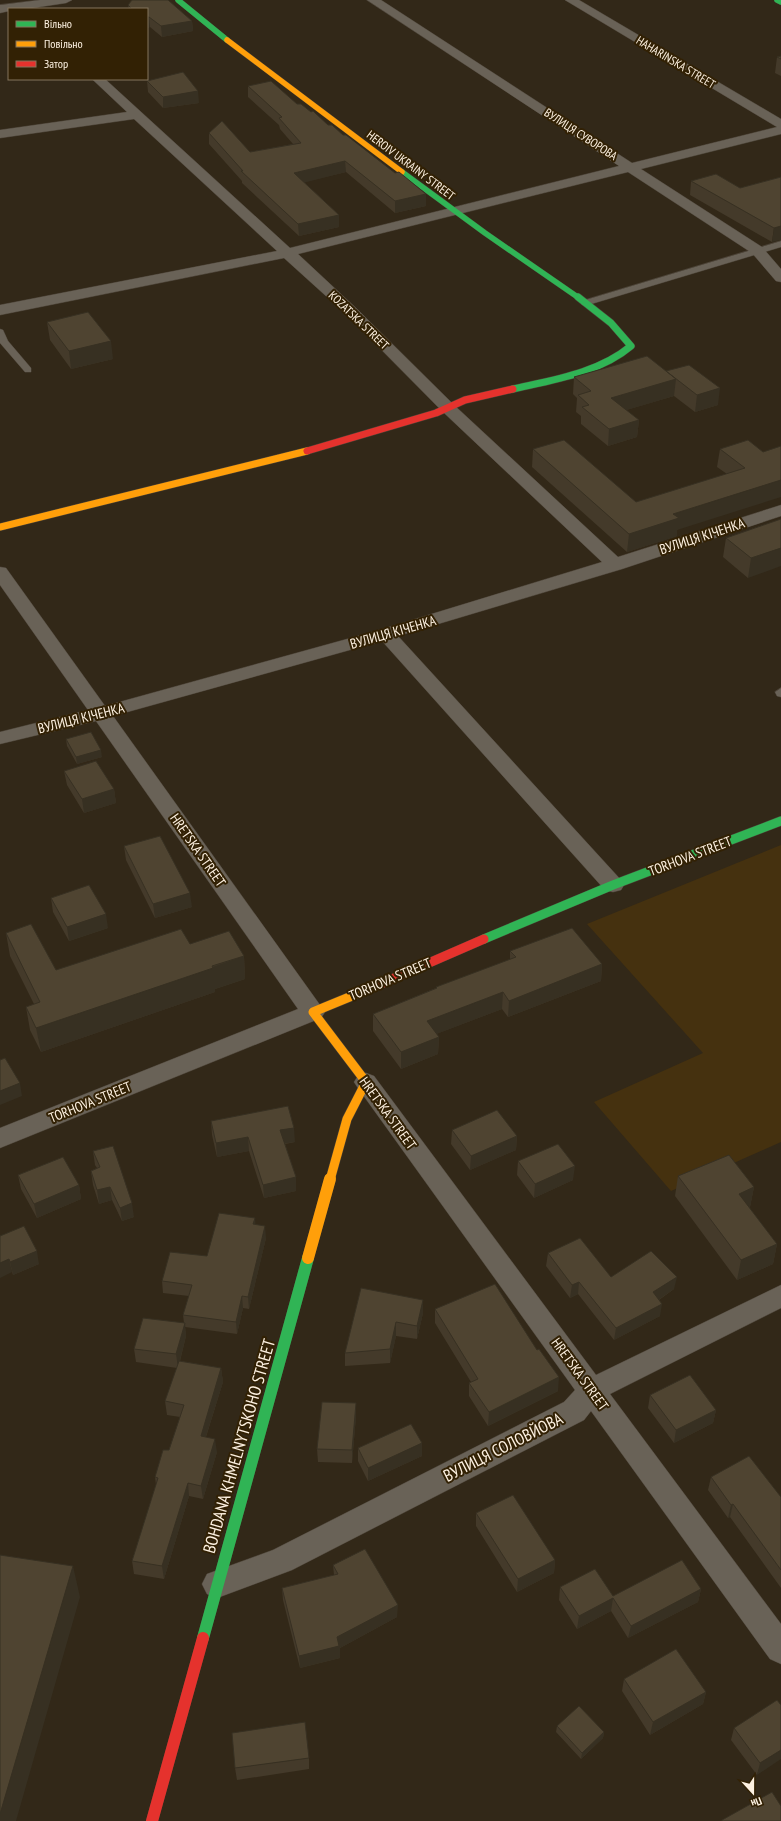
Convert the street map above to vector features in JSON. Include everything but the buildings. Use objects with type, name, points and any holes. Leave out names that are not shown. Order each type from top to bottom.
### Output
[{"type":"street","points":[[0,9],[20,5],[66,0]]},
{"type":"street","name":"HEROIV UKRAINY STREET","points":[[178,0],[224,38],[453,211],[585,303],[620,331],[631,346],[624,354],[571,374],[465,400],[448,408]]},
{"type":"street","name":"ВУЛИЦЯ СУВОРОВА","points":[[373,0],[757,250],[781,278]]},
{"type":"street","name":"HAHARINSKA STREET","points":[[572,0],[781,124]]},
{"type":"street","points":[[777,0],[781,2]]},
{"type":"street","name":"KOZATSKA STREET","points":[[99,80],[352,312],[448,408],[616,565]]},
{"type":"street","points":[[0,134],[136,115]]},
{"type":"street","points":[[0,310],[286,253],[781,130]]},
{"type":"street","points":[[0,527],[278,459],[436,414],[448,408]]},
{"type":"street","name":"ВУЛИЦЯ КІЧЕНКА","points":[[0,738],[102,714],[386,635],[616,565],[781,510]]},
{"type":"street","name":"HRETSKA STREET","points":[[0,572],[313,1012],[366,1082],[781,1649]]},
{"type":"street","points":[[386,635],[613,885]]},
{"type":"street","name":"TORHOVA STREET","points":[[0,1138],[313,1012],[613,885],[781,821]]},
{"type":"street","name":"BOHDANA KHMELNYTSKOHO STREET","points":[[152,1821],[347,1119],[366,1082]]},
{"type":"street","name":"ВУЛИЦЯ СОЛОВЙОВА","points":[[217,1584],[282,1560],[567,1415],[574,1411],[592,1390],[781,1296]]},
{"type":"lane","points":[[585,303],[709,267],[757,250],[781,244]]},
{"type":"lane","points":[[0,332],[2,342],[28,370]]},
{"type":"shaded area","points":[[781,845],[781,1142],[671,1191],[594,1102],[703,1053],[587,924]]},
{"type":"traffic: fast","points":[[178,0],[227,40]]},
{"type":"traffic: fast","points":[[777,0],[781,2]]},
{"type":"traffic: fast","points":[[402,172],[485,233],[586,303],[611,323],[631,346],[622,354],[593,367],[559,378],[513,389]]},
{"type":"traffic: fast","points":[[484,939],[613,885],[781,821]]},
{"type":"traffic: fast","points":[[203,1638],[308,1258]]},
{"type":"traffic: slow","points":[[227,40],[402,172]]},
{"type":"traffic: slow","points":[[0,527],[307,451]]},
{"type":"traffic: slow","points":[[308,1258],[347,1119],[366,1082],[313,1012],[369,989]]},
{"type":"traffic: jam","points":[[307,451],[436,413],[465,400],[513,389]]},
{"type":"traffic: jam","points":[[369,989],[484,939]]},
{"type":"traffic: jam","points":[[152,1821],[203,1638]]}]
